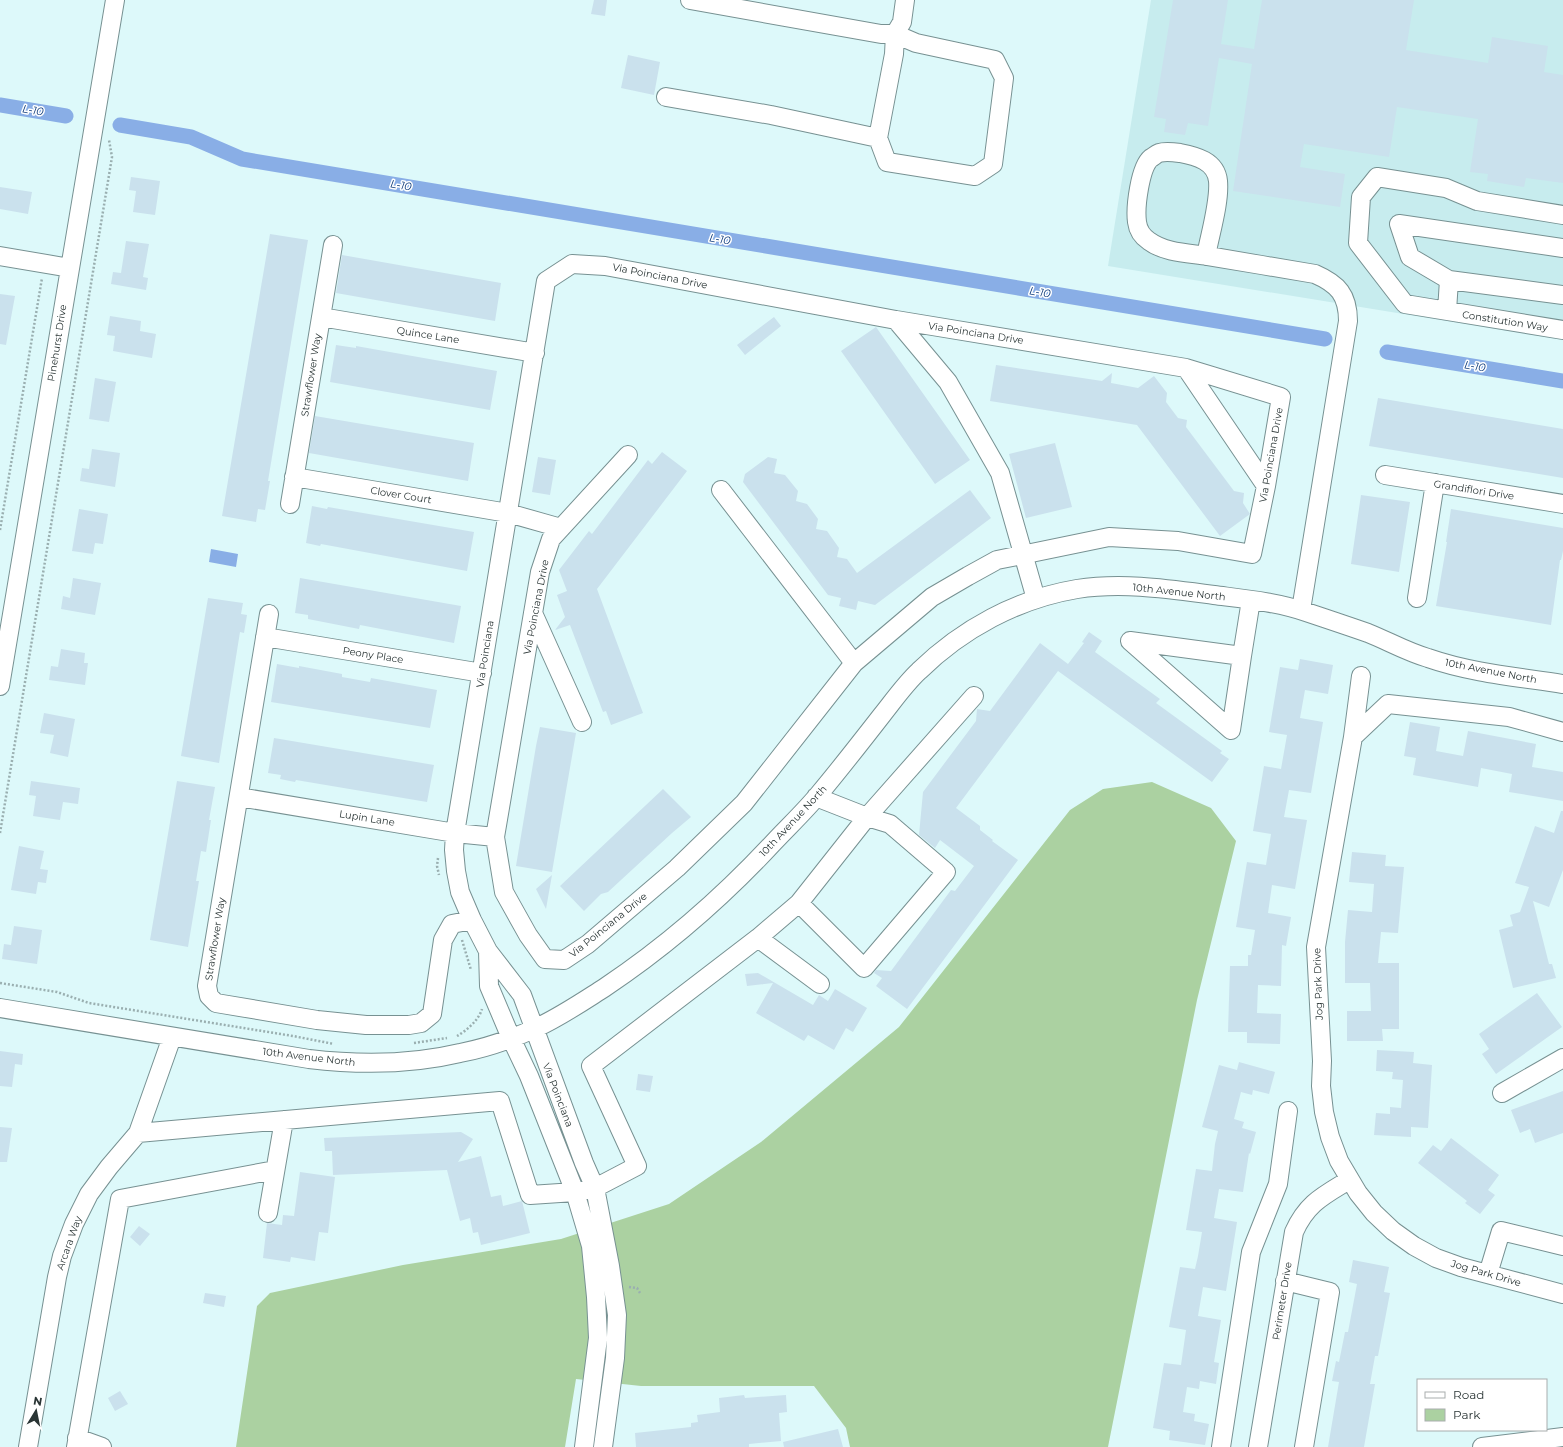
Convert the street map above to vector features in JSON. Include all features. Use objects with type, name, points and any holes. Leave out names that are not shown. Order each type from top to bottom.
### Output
[{"type":"street","name":"Pinehurst Drive","points":[[0,686],[115,0]]},
{"type":"street","points":[[690,0],[881,34],[895,34],[916,43],[995,60],[1004,78],[993,164],[975,176],[887,162],[878,138],[894,54],[895,34],[902,22],[906,0]]},
{"type":"street","points":[[666,97],[771,115],[878,138]]},
{"type":"street","points":[[1206,256],[1218,194],[1218,180],[1216,171],[1207,162],[1193,156],[1172,152],[1159,153],[1149,160],[1143,169],[1136,208],[1137,222],[1140,232],[1149,241],[1161,248],[1206,256],[1315,274],[1336,286],[1344,296],[1348,308],[1348,321],[1301,610]]},
{"type":"street","name":"Constitution Way","points":[[1563,215],[1477,201],[1446,188],[1377,177],[1361,197],[1358,243],[1405,304],[1563,330]]},
{"type":"street","points":[[1563,248],[1399,224],[1410,257],[1449,280],[1563,295]]},
{"type":"street","name":"Strawflower Way","points":[[290,504],[333,245]]},
{"type":"street","points":[[0,256],[70,268]]},
{"type":"street","name":"Via Poinciana Drive","points":[[535,352],[546,282],[572,264],[605,266],[896,320],[1186,368],[1281,397],[1266,486],[1252,554],[1178,541],[1109,537],[997,560],[932,597],[854,663],[744,803],[677,868],[588,944],[564,960],[545,959],[528,935],[504,892],[496,837],[540,572],[551,539],[628,455]]},
{"type":"street","points":[[1446,311],[1449,280]]},
{"type":"street","name":"Quince Lane","points":[[321,317],[535,352]]},
{"type":"street","points":[[896,320],[948,382],[1000,473],[1036,599]]},
{"type":"street","name":"Via Poinciana","points":[[535,352],[482,672],[448,832],[454,850],[464,922],[522,995],[584,1163],[595,1188],[599,1251],[598,1338],[584,1447]]},
{"type":"street","points":[[1186,368],[1266,486]]},
{"type":"street","name":"Grandiflori Drive","points":[[1385,475],[1563,504]]},
{"type":"street","name":"Clover Court","points":[[294,477],[508,513]]},
{"type":"street","points":[[1417,598],[1435,483]]},
{"type":"street","points":[[721,490],[854,663]]},
{"type":"street","points":[[508,513],[561,528]]},
{"type":"street","name":"10th Avenue North","points":[[0,1008],[309,1059],[350,1064],[392,1064],[433,1059],[486,1047],[511,1038],[534,1029],[582,1003],[667,942],[696,918],[740,878],[816,797],[917,672],[943,649],[972,628],[999,613],[1036,599],[1078,589],[1112,586],[1148,586],[1251,600],[1301,610],[1371,634],[1428,658],[1461,667],[1563,684]]},
{"type":"street","points":[[1242,656],[1130,641],[1231,730],[1251,600]]},
{"type":"street","points":[[533,613],[582,722]]},
{"type":"street","name":"Strawflower Way","points":[[269,614],[208,986],[209,996],[216,1003],[316,1020],[366,1025],[409,1025],[421,1022],[432,1014],[443,940],[452,924],[464,922]]},
{"type":"street","name":"Peony Place","points":[[265,637],[482,672]]},
{"type":"street","name":"Jog Park Drive","points":[[1361,676],[1353,737],[1316,947],[1322,1060],[1321,1086],[1324,1112],[1330,1137],[1349,1180],[1374,1212],[1393,1230],[1414,1246],[1436,1258],[1454,1265],[1563,1294]]},
{"type":"street","points":[[138,1133],[500,1101],[530,1195],[575,1192],[595,1188],[637,1166],[590,1066],[758,938],[799,903],[867,817],[974,696]]},
{"type":"street","points":[[1353,737],[1388,704],[1508,717],[1563,732]]},
{"type":"street","name":"Lupin Lane","points":[[239,797],[448,832],[496,837]]},
{"type":"street","points":[[799,903],[864,968],[946,872],[890,824],[867,817],[816,797]]},
{"type":"street","points":[[758,938],[820,984]]},
{"type":"street","name":"Via Poinciana","points":[[488,951],[489,986],[529,1076],[575,1192],[591,1246],[599,1251],[617,1315],[615,1358],[602,1447]]},
{"type":"street","name":"Arcara Way","points":[[28,1447],[57,1277],[62,1256],[74,1224],[89,1194],[109,1166],[138,1133],[172,1037]]},
{"type":"street","points":[[1502,1093],[1563,1058]]},
{"type":"street","points":[[1221,1447],[1251,1252],[1278,1184],[1288,1111]]},
{"type":"street","points":[[268,1213],[284,1120]]},
{"type":"street","points":[[96,1184],[120,1199],[275,1170]]},
{"type":"street","name":"Perimeter Drive","points":[[1258,1447],[1294,1232],[1305,1212],[1321,1196],[1349,1180]]},
{"type":"street","points":[[102,1447],[77,1442],[120,1199]]},
{"type":"street","points":[[1488,1274],[1501,1231],[1563,1246]]},
{"type":"street","points":[[1286,1281],[1330,1292],[1304,1447]]},
{"type":"street","points":[[1482,1447],[1563,1437]]},
{"type":"path","points":[[0,832],[112,158],[108,136]]},
{"type":"path","points":[[0,530],[44,263]]},
{"type":"path","points":[[440,878],[437,866],[448,832]]},
{"type":"path","points":[[464,922],[473,974]]},
{"type":"path","points":[[0,983],[57,992],[89,1003],[293,1036],[336,1045]]},
{"type":"path","points":[[407,1044],[458,1036],[481,1014],[481,1003]]},
{"type":"shaded area","points":[[1151,0],[1563,0],[1563,340],[1108,266]]},
{"type":"green space","points":[[1152,782],[1211,808],[1236,841],[1197,1000],[1108,1447],[850,1447],[846,1428],[814,1386],[641,1386],[576,1379],[565,1447],[236,1447],[257,1306],[270,1293],[403,1265],[561,1239],[669,1204],[761,1142],[899,1027],[1070,810],[1103,789]]},
{"type":"water","points":[[211,549],[238,554],[236,567],[209,562]]},
{"type":"building","points":[[594,0],[607,0],[605,16],[591,14]]},
{"type":"building","points":[[1173,0],[1228,0],[1221,44],[1254,49],[1262,0],[1414,0],[1406,50],[1488,63],[1492,37],[1548,46],[1544,72],[1563,75],[1563,183],[1526,178],[1524,187],[1487,181],[1488,174],[1470,172],[1478,119],[1397,107],[1389,157],[1304,144],[1300,167],[1345,174],[1340,207],[1233,191],[1252,64],[1219,58],[1208,126],[1188,123],[1185,135],[1164,132],[1166,119],[1154,117]]},
{"type":"building","points":[[628,55],[660,62],[654,95],[621,88]]},
{"type":"building","points":[[131,177],[160,181],[155,215],[133,212],[136,191],[129,190]]},
{"type":"building","points":[[0,187],[32,192],[28,214],[0,209]]},
{"type":"building","points":[[270,234],[308,240],[268,481],[270,481],[265,510],[258,509],[256,522],[222,516]]},
{"type":"building","points":[[126,241],[149,244],[143,277],[148,278],[146,290],[111,284],[113,272],[121,273]]},
{"type":"building","points":[[342,255],[501,283],[495,321],[336,293]]},
{"type":"building","points":[[0,294],[15,296],[6,345],[0,344]]},
{"type":"building","points":[[110,316],[141,321],[140,331],[156,334],[152,358],[113,351],[115,336],[107,335]]},
{"type":"building","points":[[774,317],[781,326],[745,355],[737,345]]},
{"type":"building","points":[[876,327],[970,460],[935,484],[841,351]]},
{"type":"building","points":[[336,345],[356,348],[356,346],[497,371],[490,410],[330,382]]},
{"type":"building","points":[[996,365],[1102,381],[1112,373],[1111,383],[1138,388],[1154,376],[1167,393],[1166,402],[1178,418],[1187,420],[1186,427],[1234,491],[1244,493],[1243,503],[1250,514],[1220,536],[1137,425],[990,401]]},
{"type":"building","points":[[95,378],[116,382],[109,422],[89,419]]},
{"type":"building","points":[[1378,398],[1563,429],[1563,478],[1369,446]]},
{"type":"building","points":[[315,416],[474,443],[468,481],[309,453]]},
{"type":"building","points":[[1055,443],[1072,507],[1026,518],[1009,454]]},
{"type":"building","points":[[92,449],[120,453],[115,487],[80,481],[82,468],[89,469]]},
{"type":"building","points":[[662,452],[687,471],[597,589],[643,713],[611,725],[606,711],[603,712],[570,625],[555,630],[565,617],[557,595],[567,591],[559,570],[589,531],[592,534],[648,460],[652,464]]},
{"type":"building","points":[[538,457],[556,460],[550,495],[532,492]]},
{"type":"building","points":[[768,457],[777,459],[774,473],[785,475],[798,491],[796,501],[807,504],[818,519],[816,529],[827,531],[839,548],[837,557],[847,559],[857,573],[970,490],[991,518],[875,605],[858,601],[856,610],[839,606],[841,598],[828,595],[743,482],[745,474]]},
{"type":"building","points":[[1361,495],[1410,502],[1399,572],[1351,564]]},
{"type":"building","points":[[312,506],[327,509],[328,507],[474,532],[467,571],[321,544],[320,546],[306,543]]},
{"type":"building","points":[[79,509],[108,514],[103,544],[95,543],[93,554],[72,551]]},
{"type":"building","points":[[1451,509],[1563,528],[1563,551],[1560,560],[1551,625],[1436,606]]},
{"type":"building","points":[[73,578],[101,583],[95,615],[61,609],[63,596],[70,598]]},
{"type":"building","points":[[300,578],[461,606],[454,643],[360,625],[359,629],[308,619],[308,615],[295,613]]},
{"type":"building","points":[[208,598],[243,603],[241,614],[247,615],[244,633],[240,632],[219,763],[181,756]]},
{"type":"building","points":[[1089,632],[1102,641],[1095,652],[1160,699],[1156,703],[1222,751],[1220,753],[1229,759],[1212,782],[1058,671],[956,808],[980,826],[980,830],[993,840],[992,841],[1018,860],[907,1009],[876,986],[882,978],[874,973],[876,970],[891,971],[951,890],[955,891],[974,866],[940,840],[935,848],[919,835],[923,792],[976,721],[977,709],[990,711],[1040,643],[1068,664],[1084,643],[1082,642]]},
{"type":"building","points":[[61,649],[85,653],[84,663],[88,663],[85,685],[49,680],[51,666],[58,667]]},
{"type":"building","points":[[1300,659],[1333,665],[1328,694],[1305,690],[1300,718],[1323,722],[1311,793],[1289,790],[1284,817],[1307,820],[1295,889],[1272,885],[1268,913],[1291,917],[1286,946],[1282,945],[1281,986],[1258,985],[1257,1013],[1281,1014],[1280,1044],[1247,1043],[1247,1032],[1228,1032],[1230,966],[1248,966],[1248,955],[1251,955],[1255,930],[1236,927],[1247,862],[1266,865],[1271,834],[1253,831],[1264,766],[1281,769],[1287,735],[1269,732],[1280,667],[1298,670]]},
{"type":"building","points":[[277,664],[299,668],[299,666],[342,674],[342,677],[370,682],[371,678],[437,690],[430,728],[271,702]]},
{"type":"building","points":[[44,713],[75,719],[68,757],[50,753],[54,735],[40,733]]},
{"type":"building","points":[[1410,722],[1440,727],[1436,751],[1463,756],[1468,731],[1536,744],[1532,767],[1563,772],[1563,801],[1509,792],[1512,774],[1481,768],[1478,787],[1413,775],[1416,758],[1404,756]]},
{"type":"building","points":[[540,727],[576,733],[552,872],[516,866]]},
{"type":"building","points":[[274,738],[434,765],[427,802],[296,780],[295,782],[280,779],[281,775],[268,773]]},
{"type":"building","points":[[31,781],[80,788],[78,804],[63,802],[60,820],[33,816],[36,796],[29,795]]},
{"type":"building","points":[[177,781],[215,787],[209,820],[211,820],[206,852],[201,851],[196,881],[199,881],[188,947],[150,940]]},
{"type":"building","points":[[663,789],[691,817],[608,892],[601,894],[584,911],[560,886]]},
{"type":"building","points":[[1561,811],[1563,811],[1563,870],[1549,907],[1533,901],[1549,964],[1552,964],[1556,978],[1513,988],[1499,930],[1513,926],[1510,915],[1520,912],[1529,887],[1515,883],[1535,826],[1554,833]]},
{"type":"building","points":[[19,846],[44,851],[40,869],[48,870],[46,883],[38,882],[36,894],[11,890]]},
{"type":"building","points":[[1352,852],[1386,855],[1385,866],[1404,867],[1398,933],[1381,932],[1378,963],[1399,963],[1399,1029],[1382,1029],[1383,1041],[1347,1041],[1347,1011],[1371,1011],[1370,983],[1345,983],[1345,942],[1348,910],[1372,912],[1374,884],[1349,882]]},
{"type":"building","points":[[552,875],[546,909],[536,889]]},
{"type":"building","points":[[14,926],[42,930],[37,964],[2,959],[4,944],[11,945]]},
{"type":"building","points":[[758,973],[813,1005],[819,995],[828,1001],[835,989],[867,1008],[853,1032],[846,1028],[834,1050],[808,1035],[804,1041],[756,1013],[773,983],[747,986],[745,974]]},
{"type":"building","points":[[1537,993],[1562,1027],[1496,1074],[1482,1054],[1489,1049],[1479,1034]]},
{"type":"building","points":[[1377,1050],[1414,1052],[1413,1063],[1432,1065],[1428,1128],[1411,1127],[1411,1137],[1374,1135],[1376,1113],[1390,1114],[1390,1107],[1401,1108],[1403,1080],[1392,1079],[1393,1072],[1376,1071]]},
{"type":"building","points":[[0,1051],[23,1054],[22,1065],[15,1064],[12,1087],[0,1086]]},
{"type":"building","points":[[1239,1062],[1275,1072],[1269,1094],[1253,1090],[1252,1095],[1241,1092],[1234,1119],[1244,1122],[1242,1128],[1256,1132],[1250,1154],[1249,1153],[1243,1192],[1219,1189],[1214,1218],[1237,1222],[1226,1291],[1203,1287],[1198,1316],[1221,1320],[1214,1362],[1219,1363],[1216,1384],[1200,1381],[1199,1389],[1187,1387],[1183,1412],[1195,1414],[1194,1421],[1209,1424],[1205,1445],[1169,1440],[1170,1431],[1153,1428],[1164,1363],[1181,1365],[1186,1330],[1169,1327],[1180,1267],[1195,1269],[1198,1256],[1202,1232],[1186,1230],[1196,1169],[1212,1171],[1218,1131],[1202,1127],[1219,1065],[1237,1070]]},
{"type":"building","points":[[638,1074],[653,1076],[650,1092],[636,1090]]},
{"type":"building","points":[[1563,1091],[1563,1133],[1535,1143],[1530,1129],[1520,1133],[1511,1110]]},
{"type":"building","points":[[0,1127],[12,1128],[7,1162],[0,1162]]},
{"type":"building","points":[[461,1132],[473,1139],[458,1162],[481,1156],[491,1197],[501,1195],[503,1206],[522,1201],[530,1233],[481,1245],[478,1232],[473,1233],[470,1218],[460,1221],[447,1170],[333,1175],[332,1151],[325,1151],[324,1138]]},
{"type":"building","points":[[1451,1138],[1499,1175],[1488,1190],[1495,1195],[1480,1214],[1465,1203],[1467,1201],[1418,1163],[1433,1145],[1441,1151]]},
{"type":"building","points":[[300,1172],[335,1177],[328,1233],[319,1232],[315,1261],[291,1257],[290,1262],[263,1258],[267,1223],[282,1225],[283,1215],[294,1216]]},
{"type":"building","points":[[139,1226],[150,1234],[140,1246],[130,1237]]},
{"type":"building","points":[[1353,1260],[1389,1267],[1384,1292],[1390,1293],[1378,1356],[1375,1356],[1370,1384],[1375,1384],[1364,1447],[1328,1447],[1339,1382],[1332,1381],[1336,1361],[1339,1362],[1345,1332],[1348,1332],[1357,1284],[1349,1282]]},
{"type":"building","points":[[205,1293],[226,1296],[224,1307],[203,1303]]},
{"type":"building","points":[[120,1391],[128,1404],[115,1411],[108,1398]]},
{"type":"building","points":[[744,1395],[745,1398],[786,1395],[787,1412],[779,1413],[781,1441],[749,1444],[749,1447],[636,1447],[635,1433],[691,1427],[691,1423],[698,1422],[697,1415],[720,1412],[719,1398]]},
{"type":"building","points":[[838,1429],[843,1447],[784,1447],[783,1442]]},
{"type":"waterway","name":"L-10","points":[[0,105],[66,116]]},
{"type":"waterway","name":"L-10","points":[[120,125],[191,137],[242,159],[1325,339]]},
{"type":"waterway","name":"L-10","points":[[1387,352],[1563,381]]}]
